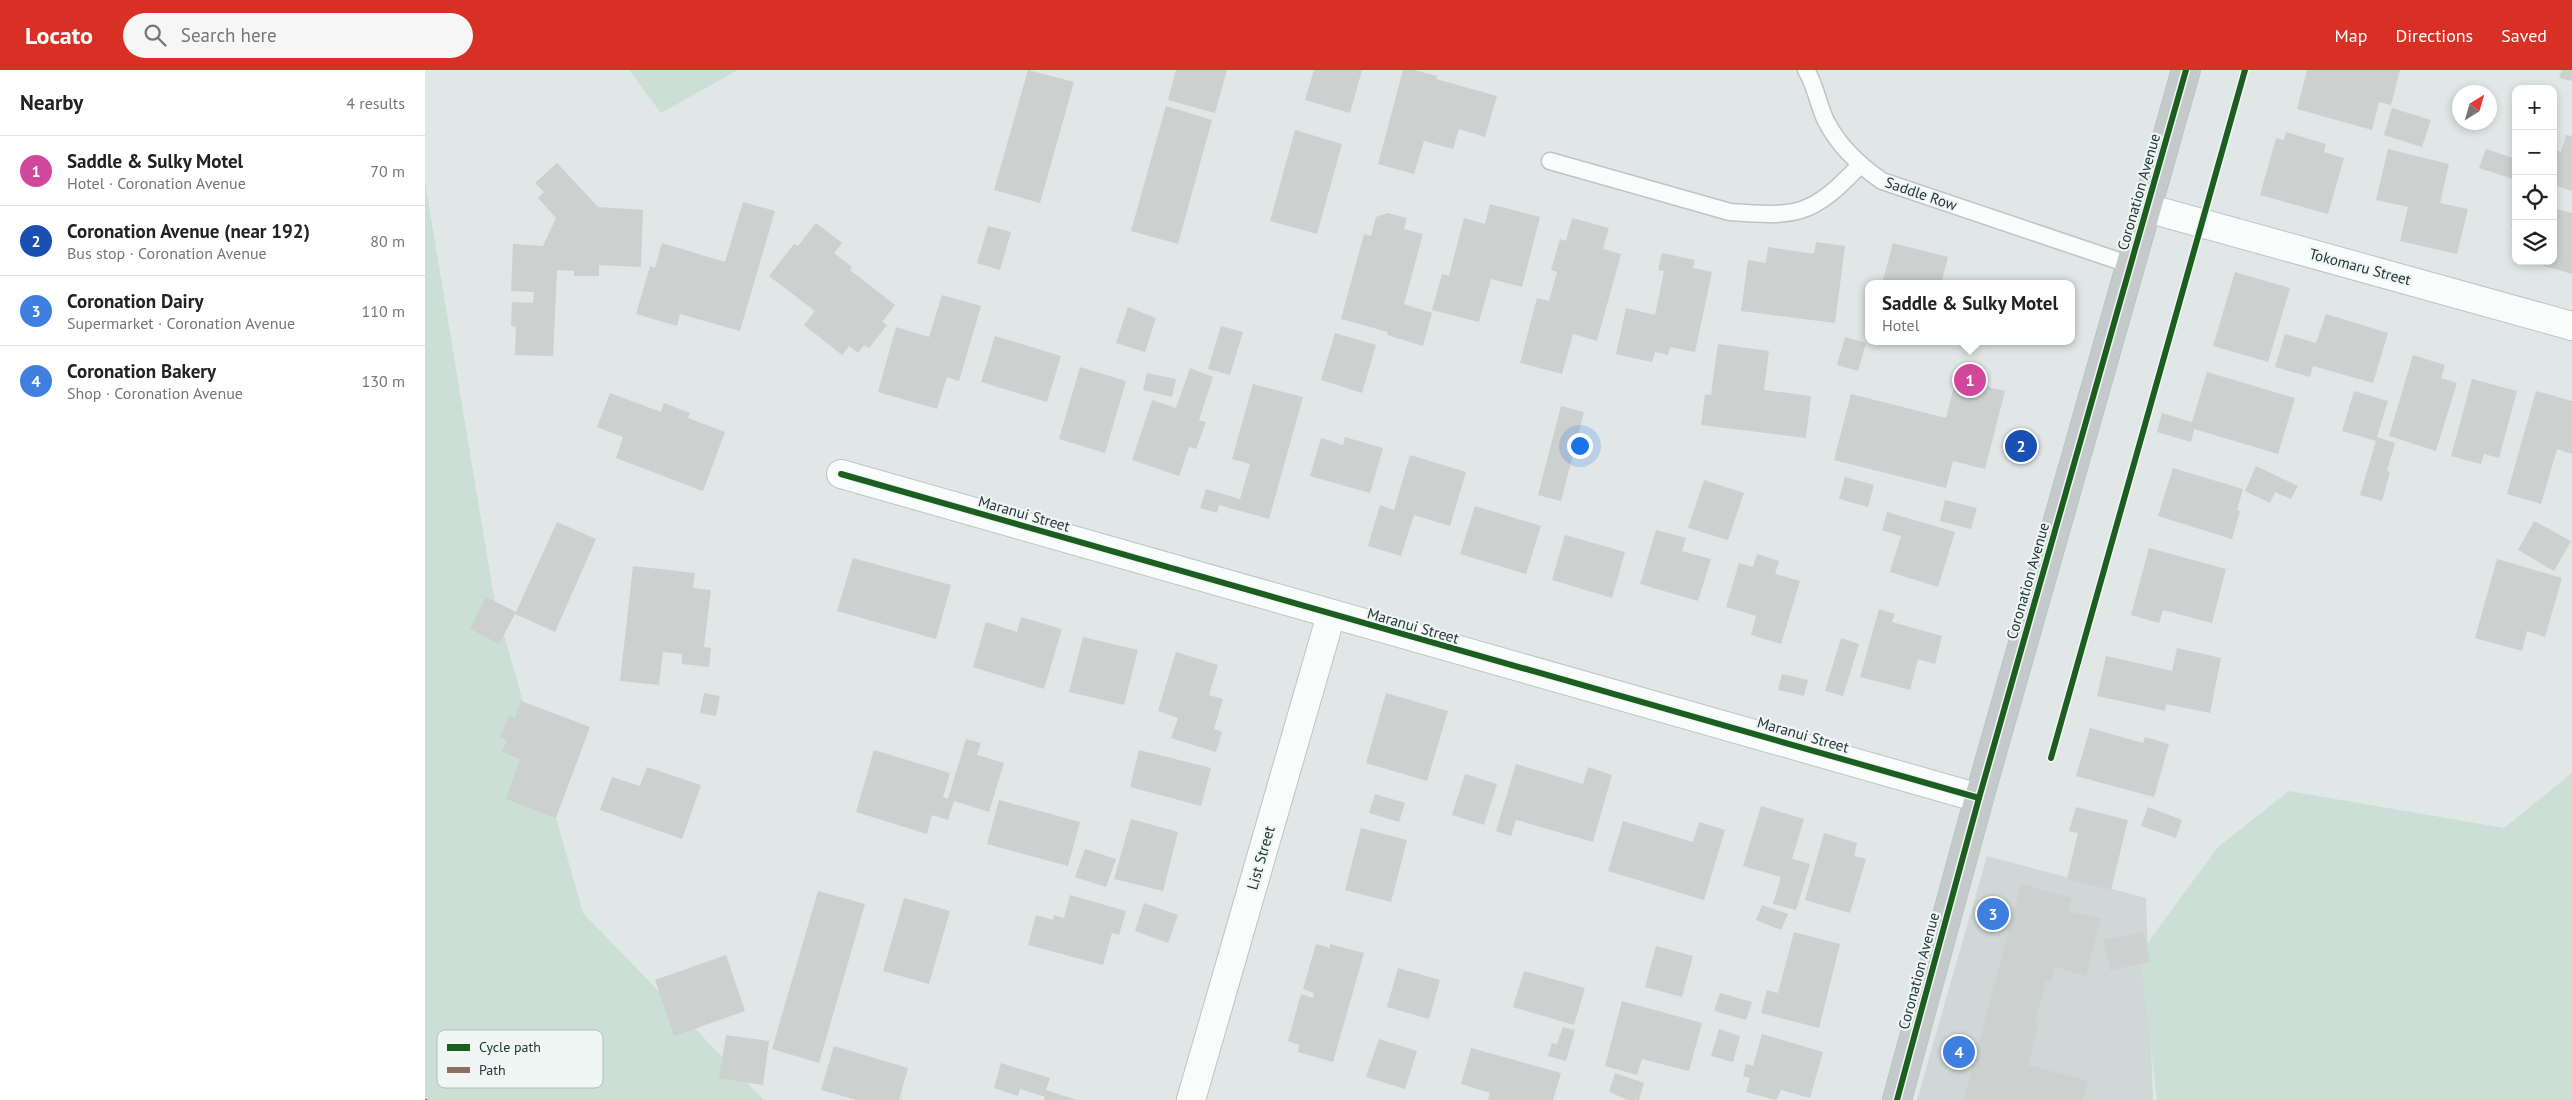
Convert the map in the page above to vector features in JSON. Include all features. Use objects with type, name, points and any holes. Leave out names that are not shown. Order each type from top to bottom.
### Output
[{"type":"highway","name":"Coronation Avenue","points":[[1897,1100],[1979,798],[2186,70]]},
{"type":"street","name":"Tokomaru Street","points":[[2147,208],[2572,326]]},
{"type":"street","name":"Maranui Street","points":[[841,474],[1979,798]]},
{"type":"street","name":"List Street","points":[[1191,1100],[1331,615]]},
{"type":"lane","name":"Saddle Row","points":[[1808,71],[1826,121],[1843,148],[1860,165],[1882,181],[2131,266]]},
{"type":"lane","points":[[1550,162],[1730,212],[1761,214],[1787,214],[1820,203],[1835,192],[1860,165]]},
{"type":"shaded area","points":[[1987,856],[2146,898],[2153,1100],[1917,1100]]},
{"type":"green space","points":[[629,70],[738,70],[661,113]]},
{"type":"green space","points":[[425,182],[495,603],[583,913],[764,1100],[425,1100]]},
{"type":"green space","points":[[2572,773],[2572,1100],[2157,1100],[2140,953],[2218,847],[2289,791],[2504,828]]},
{"type":"building","points":[[1028,70],[1074,82],[1040,203],[994,190]]},
{"type":"building","points":[[1176,70],[1227,70],[1215,113],[1168,100]]},
{"type":"building","points":[[1314,70],[1362,70],[1350,113],[1305,100]]},
{"type":"building","points":[[1403,70],[1414,70],[1437,76],[1436,79],[1497,96],[1485,137],[1459,129],[1453,149],[1424,141],[1414,174],[1378,164]]},
{"type":"building","points":[[2307,70],[2400,70],[2391,105],[2379,102],[2372,130],[2297,109]]},
{"type":"building","points":[[2562,70],[2572,70],[2572,81],[2559,78]]},
{"type":"building","points":[[1166,106],[1212,120],[1178,244],[1131,231]]},
{"type":"building","points":[[2392,108],[2431,120],[2422,147],[2384,135]]},
{"type":"building","points":[[1295,130],[1342,144],[1317,234],[1270,221]]},
{"type":"building","points":[[2286,132],[2326,144],[2324,152],[2344,158],[2328,214],[2260,195],[2276,138],[2284,140]]},
{"type":"building","points":[[2566,135],[2572,136],[2572,191],[2557,186],[2557,150],[2561,152]]},
{"type":"building","points":[[2388,149],[2449,164],[2440,203],[2468,209],[2457,254],[2400,241],[2408,207],[2376,200]]},
{"type":"building","points":[[2486,149],[2512,158],[2512,179],[2479,168]]},
{"type":"building","points":[[557,163],[598,207],[643,210],[641,267],[599,265],[599,276],[574,276],[574,271],[557,270],[553,356],[515,355],[516,327],[511,326],[512,302],[533,303],[534,292],[511,291],[513,244],[543,246],[556,218],[538,198],[544,192],[535,183]]},
{"type":"building","points":[[743,202],[775,211],[740,331],[680,314],[677,326],[636,314],[650,266],[655,268],[662,243],[725,262]]},
{"type":"building","points":[[1490,204],[1540,217],[1522,287],[1491,279],[1479,322],[1432,310],[1442,274],[1449,276],[1464,218],[1485,224]]},
{"type":"building","points":[[2557,209],[2572,213],[2572,274],[2541,265],[2557,265]]},
{"type":"building","points":[[1388,213],[1407,218],[1404,229],[1423,234],[1404,304],[1432,313],[1423,346],[1387,335],[1388,332],[1341,319],[1364,234],[1371,236],[1376,217]]},
{"type":"building","points":[[1572,218],[1609,228],[1603,249],[1621,254],[1597,341],[1573,334],[1562,374],[1520,363],[1537,298],[1549,301],[1557,272],[1551,270],[1560,239],[1566,241]]},
{"type":"building","points":[[816,223],[842,243],[834,253],[852,267],[850,270],[895,305],[882,322],[887,325],[869,348],[864,345],[858,353],[849,346],[842,355],[804,325],[815,311],[769,276],[794,244],[798,246]]},
{"type":"building","points":[[988,226],[1011,232],[1000,270],[977,263]]},
{"type":"building","points":[[1816,242],[1845,246],[1835,323],[1741,311],[1748,260],[1766,263],[1768,247],[1814,254]]},
{"type":"building","points":[[1893,243],[1948,257],[1942,280],[1883,280]]},
{"type":"building","points":[[1662,253],[1695,260],[1693,268],[1712,272],[1695,352],[1670,347],[1668,355],[1655,352],[1652,362],[1616,354],[1626,308],[1655,315],[1664,271],[1658,270]]},
{"type":"building","points":[[2235,272],[2290,288],[2268,362],[2213,346]]},
{"type":"building","points":[[942,295],[981,306],[959,381],[947,377],[937,409],[878,392],[896,327],[929,337]]},
{"type":"building","points":[[1128,307],[1156,318],[1145,352],[1116,343]]},
{"type":"building","points":[[2326,314],[2388,333],[2373,383],[2313,366],[2310,377],[2275,367],[2285,334],[2316,343]]},
{"type":"building","points":[[1221,326],[1243,332],[1230,375],[1208,369]]},
{"type":"building","points":[[1335,333],[1376,345],[1362,393],[1321,380]]},
{"type":"building","points":[[995,336],[1061,356],[1047,402],[981,382]]},
{"type":"building","points":[[1845,337],[1865,343],[1858,371],[1837,365]]},
{"type":"building","points":[[1718,344],[1769,351],[1764,390],[1811,396],[1806,438],[1701,425],[1705,394],[1711,395]]},
{"type":"building","points":[[2413,355],[2445,365],[2441,378],[2457,383],[2436,451],[2389,436]]},
{"type":"building","points":[[1080,367],[1126,381],[1105,453],[1059,439]]},
{"type":"building","points":[[1190,368],[1213,377],[1199,420],[1206,422],[1196,449],[1189,447],[1179,476],[1132,460],[1152,400],[1176,408]]},
{"type":"building","points":[[2207,372],[2295,398],[2278,454],[2194,429],[2191,442],[2157,432],[2162,413],[2192,422]]},
{"type":"building","points":[[1147,373],[1176,379],[1172,397],[1143,390]]},
{"type":"building","points":[[1956,379],[2005,391],[1985,469],[1953,461],[1946,488],[1834,460],[1851,394],[1946,418]]},
{"type":"building","points":[[2472,379],[2517,391],[2499,458],[2484,454],[2481,464],[2451,456]]},
{"type":"building","points":[[1253,384],[1303,397],[1269,519],[1219,505],[1217,513],[1200,508],[1206,489],[1240,499],[1250,464],[1232,459]]},
{"type":"building","points":[[2354,391],[2388,401],[2377,437],[2395,443],[2387,471],[2390,472],[2382,501],[2360,495],[2376,441],[2342,431]]},
{"type":"building","points":[[2536,391],[2572,401],[2572,454],[2557,449],[2541,504],[2507,494]]},
{"type":"building","points":[[610,393],[661,412],[664,403],[690,413],[688,418],[725,432],[703,491],[616,458],[623,437],[597,427]]},
{"type":"building","points":[[1561,406],[1584,412],[1561,501],[1538,495]]},
{"type":"building","points":[[1345,437],[1383,448],[1370,493],[1310,476],[1321,438],[1343,445]]},
{"type":"building","points":[[1410,455],[1466,472],[1450,526],[1414,515],[1401,556],[1368,546],[1380,505],[1394,510]]},
{"type":"building","points":[[2256,466],[2298,486],[2291,499],[2275,492],[2270,503],[2245,491]]},
{"type":"building","points":[[2173,468],[2243,489],[2237,510],[2240,511],[2232,539],[2158,516]]},
{"type":"building","points":[[1845,477],[1874,485],[1868,507],[1839,499]]},
{"type":"building","points":[[1704,480],[1744,493],[1728,540],[1688,528]]},
{"type":"building","points":[[1945,500],[1977,508],[1971,529],[1940,521]]},
{"type":"building","points":[[1475,506],[1541,526],[1526,574],[1460,554]]},
{"type":"building","points":[[1887,512],[1955,532],[1938,587],[1890,572],[1901,536],[1882,530]]},
{"type":"building","points":[[2534,521],[2571,541],[2554,571],[2518,550]]},
{"type":"building","points":[[557,522],[596,539],[555,632],[515,614],[499,644],[470,629],[486,597],[516,612]]},
{"type":"building","points":[[1656,530],[1686,538],[1682,551],[1711,559],[1698,601],[1640,584]]},
{"type":"building","points":[[1565,535],[1625,552],[1612,598],[1552,580]]},
{"type":"building","points":[[2149,548],[2226,569],[2212,623],[2163,610],[2159,623],[2131,615]]},
{"type":"building","points":[[1757,554],[1779,561],[1775,574],[1800,581],[1781,644],[1751,635],[1756,616],[1726,607],[1739,563],[1753,567]]},
{"type":"building","points":[[853,558],[951,585],[936,639],[837,611]]},
{"type":"building","points":[[2497,559],[2562,578],[2545,637],[2527,631],[2522,651],[2475,638]]},
{"type":"building","points":[[633,566],[695,573],[693,588],[711,590],[704,647],[711,648],[709,667],[682,664],[682,654],[663,652],[659,685],[620,681]]},
{"type":"building","points":[[1879,609],[1895,614],[1892,622],[1942,636],[1935,664],[1918,659],[1910,690],[1860,677]]},
{"type":"building","points":[[1021,617],[1062,629],[1044,689],[973,667],[986,622],[1017,632]]},
{"type":"building","points":[[1083,637],[1138,650],[1124,705],[1069,692]]},
{"type":"building","points":[[1841,638],[1859,644],[1843,696],[1825,691]]},
{"type":"building","points":[[2177,648],[2221,658],[2210,713],[2166,704],[2165,711],[2097,696],[2106,656],[2172,671]]},
{"type":"building","points":[[1176,652],[1218,665],[1209,695],[1223,699],[1214,729],[1222,732],[1216,752],[1171,738],[1178,718],[1158,711]]},
{"type":"building","points":[[1782,674],[1808,680],[1804,696],[1778,690]]},
{"type":"building","points":[[704,693],[720,696],[716,716],[700,713]]},
{"type":"building","points":[[1386,693],[1448,711],[1427,781],[1366,763]]},
{"type":"building","points":[[521,701],[590,727],[556,818],[506,799],[520,759],[502,752],[507,740],[500,737],[509,716],[515,718]]},
{"type":"building","points":[[2090,728],[2143,743],[2145,737],[2169,744],[2154,797],[2076,776]]},
{"type":"building","points":[[966,739],[981,743],[977,755],[1004,763],[989,812],[954,801],[948,820],[932,815],[927,834],[856,812],[874,750],[950,773],[943,797],[948,799]]},
{"type":"building","points":[[1139,750],[1211,768],[1201,806],[1130,787]]},
{"type":"building","points":[[1516,764],[1583,784],[1588,767],[1612,775],[1593,842],[1516,820],[1511,836],[1496,831]]},
{"type":"building","points":[[647,767],[701,785],[682,839],[600,810],[612,777],[640,786]]},
{"type":"building","points":[[1465,774],[1497,784],[1484,825],[1452,815]]},
{"type":"building","points":[[1375,794],[1405,803],[1399,822],[1369,813]]},
{"type":"building","points":[[999,800],[1080,822],[1068,866],[987,844]]},
{"type":"building","points":[[1761,806],[1804,819],[1792,859],[1810,864],[1796,910],[1773,904],[1781,877],[1743,866]]},
{"type":"building","points":[[2076,807],[2128,820],[2111,890],[2067,879],[2078,833],[2069,831]]},
{"type":"building","points":[[2148,807],[2182,820],[2176,838],[2141,826]]},
{"type":"building","points":[[1131,819],[1178,832],[1163,891],[1114,879]]},
{"type":"building","points":[[1623,821],[1693,842],[1699,822],[1725,830],[1704,900],[1608,871]]},
{"type":"building","points":[[1361,828],[1407,840],[1391,902],[1345,890]]},
{"type":"building","points":[[1824,833],[1857,843],[1854,856],[1866,859],[1850,913],[1805,900]]},
{"type":"building","points":[[1085,849],[1116,859],[1106,887],[1075,877]]},
{"type":"building","points":[[2021,884],[2072,898],[2068,911],[2101,919],[2086,976],[2055,967],[2051,982],[2046,981],[2035,1023],[2039,1024],[2028,1065],[2088,1081],[2083,1100],[1964,1100]]},
{"type":"building","points":[[818,891],[865,904],[819,1063],[772,1049]]},
{"type":"building","points":[[1070,895],[1126,911],[1119,935],[1112,933],[1103,965],[1028,945],[1036,915],[1053,920],[1054,915],[1064,918]]},
{"type":"building","points":[[904,898],[950,911],[929,984],[883,971]]},
{"type":"building","points":[[1144,903],[1178,915],[1168,943],[1135,931]]},
{"type":"building","points":[[1762,905],[1788,914],[1781,930],[1756,920]]},
{"type":"building","points":[[1794,932],[1840,944],[1819,1028],[1761,1013],[1767,990],[1778,993]]},
{"type":"building","points":[[2144,932],[2150,962],[2110,970],[2104,940]]},
{"type":"building","points":[[1316,944],[1330,948],[1330,944],[1364,953],[1333,1062],[1298,1052],[1299,1045],[1288,1041],[1301,994],[1313,998],[1314,993],[1303,989]]},
{"type":"building","points":[[1656,946],[1693,956],[1682,997],[1645,987]]},
{"type":"building","points":[[726,955],[745,1011],[674,1036],[655,980]]},
{"type":"building","points":[[1398,968],[1440,980],[1429,1019],[1387,1007]]},
{"type":"building","points":[[1524,971],[1585,988],[1574,1025],[1513,1007]]},
{"type":"building","points":[[1720,993],[1752,1002],[1746,1020],[1714,1011]]},
{"type":"building","points":[[1622,1001],[1702,1023],[1689,1071],[1642,1059],[1637,1075],[1605,1066]]},
{"type":"building","points":[[1563,1027],[1575,1030],[1566,1061],[1548,1056],[1552,1043],[1557,1044]]},
{"type":"building","points":[[1719,1029],[1740,1036],[1733,1062],[1711,1056]]},
{"type":"building","points":[[1762,1034],[1823,1052],[1810,1098],[1781,1090],[1776,1100],[1746,1092],[1750,1078],[1743,1076],[1746,1064],[1753,1066]]},
{"type":"building","points":[[726,1035],[769,1041],[763,1085],[719,1078]]},
{"type":"building","points":[[1379,1039],[1417,1051],[1405,1089],[1366,1077]]},
{"type":"building","points":[[834,1046],[908,1068],[899,1100],[857,1100],[821,1090]]},
{"type":"building","points":[[1471,1048],[1561,1073],[1553,1100],[1488,1100],[1490,1093],[1461,1084]]},
{"type":"building","points":[[1001,1063],[1050,1078],[1046,1090],[1077,1100],[1044,1100],[1045,1097],[1020,1089],[1018,1096],[994,1088]]},
{"type":"building","points":[[1615,1073],[1644,1083],[1639,1100],[1628,1100],[1609,1092]]},
{"type":"cycle path","points":[[1897,1100],[1979,798],[2186,70]]},
{"type":"cycle path","points":[[2051,758],[2245,70]]},
{"type":"cycle path","points":[[841,474],[1979,798]]},
{"type":"place","name":"Saddle & Sulky Motel","points":[[1970,380]]},
{"type":"place","name":"Coronation Avenue (near 192)","points":[[2021,446]]},
{"type":"place","name":"Coronation Dairy","points":[[1993,914]]},
{"type":"place","name":"Coronation Bakery","points":[[1959,1052]]}]
